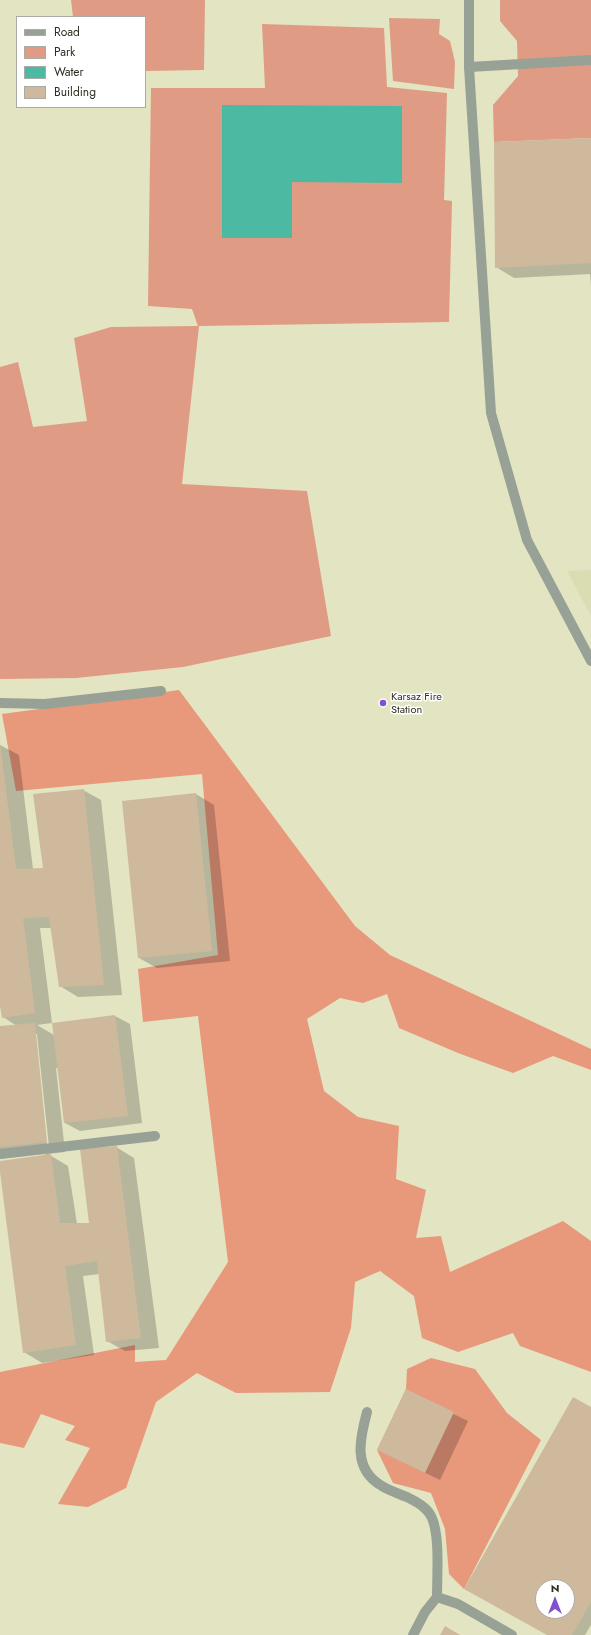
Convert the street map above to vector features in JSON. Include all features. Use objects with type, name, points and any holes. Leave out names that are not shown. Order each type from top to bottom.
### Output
[{"type":"street","points":[[469,0],[469,67],[491,413],[527,540],[591,661]]},
{"type":"street","points":[[469,67],[591,60]]},
{"type":"street","points":[[0,703],[45,704],[161,691]]},
{"type":"street","points":[[0,1154],[155,1136]]},
{"type":"street","points":[[367,1412],[360,1437],[360,1456],[367,1473],[380,1485],[421,1504],[432,1517],[436,1537],[437,1597],[425,1612],[413,1635]]},
{"type":"street","points":[[437,1597],[458,1604],[512,1635]]},
{"type":"shaded area","points":[[591,570],[591,616],[567,571]]},
{"type":"shaded area","points":[[179,690],[355,926],[390,955],[591,1049],[591,1070],[553,1056],[513,1073],[458,1053],[399,1028],[387,994],[363,1003],[340,998],[307,1019],[324,1091],[358,1117],[399,1126],[396,1179],[426,1190],[416,1238],[441,1236],[450,1272],[563,1221],[591,1241],[591,1372],[520,1346],[513,1333],[458,1352],[422,1338],[414,1296],[380,1271],[355,1282],[351,1328],[330,1392],[236,1393],[197,1373],[156,1402],[126,1488],[88,1507],[58,1504],[90,1448],[65,1440],[75,1426],[41,1414],[24,1448],[0,1443],[0,1372],[135,1345],[135,1362],[166,1360],[228,1262],[198,1016],[143,1022],[138,969],[218,955],[202,774],[16,791],[2,714]]},
{"type":"shaded area","points":[[431,1358],[475,1369],[507,1413],[541,1440],[464,1589],[449,1574],[445,1529],[431,1493],[393,1483],[377,1450],[406,1389],[407,1369]]},
{"type":"green space","points":[[71,0],[205,0],[204,70],[146,71],[146,16],[73,16]]},
{"type":"green space","points":[[500,0],[591,0],[591,138],[494,142],[493,105],[518,76],[517,41],[500,21]]},
{"type":"green space","points":[[389,18],[440,19],[439,34],[450,41],[455,62],[454,89],[393,81]]},
{"type":"green space","points":[[262,24],[384,28],[387,87],[447,93],[444,200],[452,201],[449,322],[199,326],[182,484],[307,491],[331,636],[183,667],[76,678],[0,679],[0,367],[18,362],[33,427],[87,421],[74,338],[111,327],[198,326],[192,309],[148,306],[151,88],[265,88]]},
{"type":"water","points":[[222,105],[402,106],[402,183],[292,182],[292,238],[222,238]]},
{"type":"building","points":[[591,138],[591,263],[495,268],[494,142]]},
{"type":"building","points":[[0,743],[16,869],[43,868],[33,794],[84,789],[104,985],[59,987],[49,917],[23,918],[35,1013],[2,1018],[0,1005]]},
{"type":"building","points":[[196,793],[212,951],[138,958],[122,801]]},
{"type":"building","points":[[115,1015],[128,1116],[64,1123],[52,1023]]},
{"type":"building","points":[[35,1023],[47,1142],[0,1147],[0,1026]]},
{"type":"building","points":[[117,1146],[141,1338],[106,1342],[97,1261],[65,1266],[76,1345],[23,1353],[0,1172],[0,1161],[51,1154],[60,1223],[89,1223],[80,1149]]},
{"type":"building","points":[[406,1389],[454,1412],[425,1473],[377,1450]]},
{"type":"building","points":[[573,1397],[591,1407],[591,1602],[572,1635],[547,1635],[464,1589]]},
{"type":"building","points":[[445,1626],[460,1635],[440,1635]]},
{"type":"place","name":"Karsaz Fire Station","points":[[383,703]]}]
